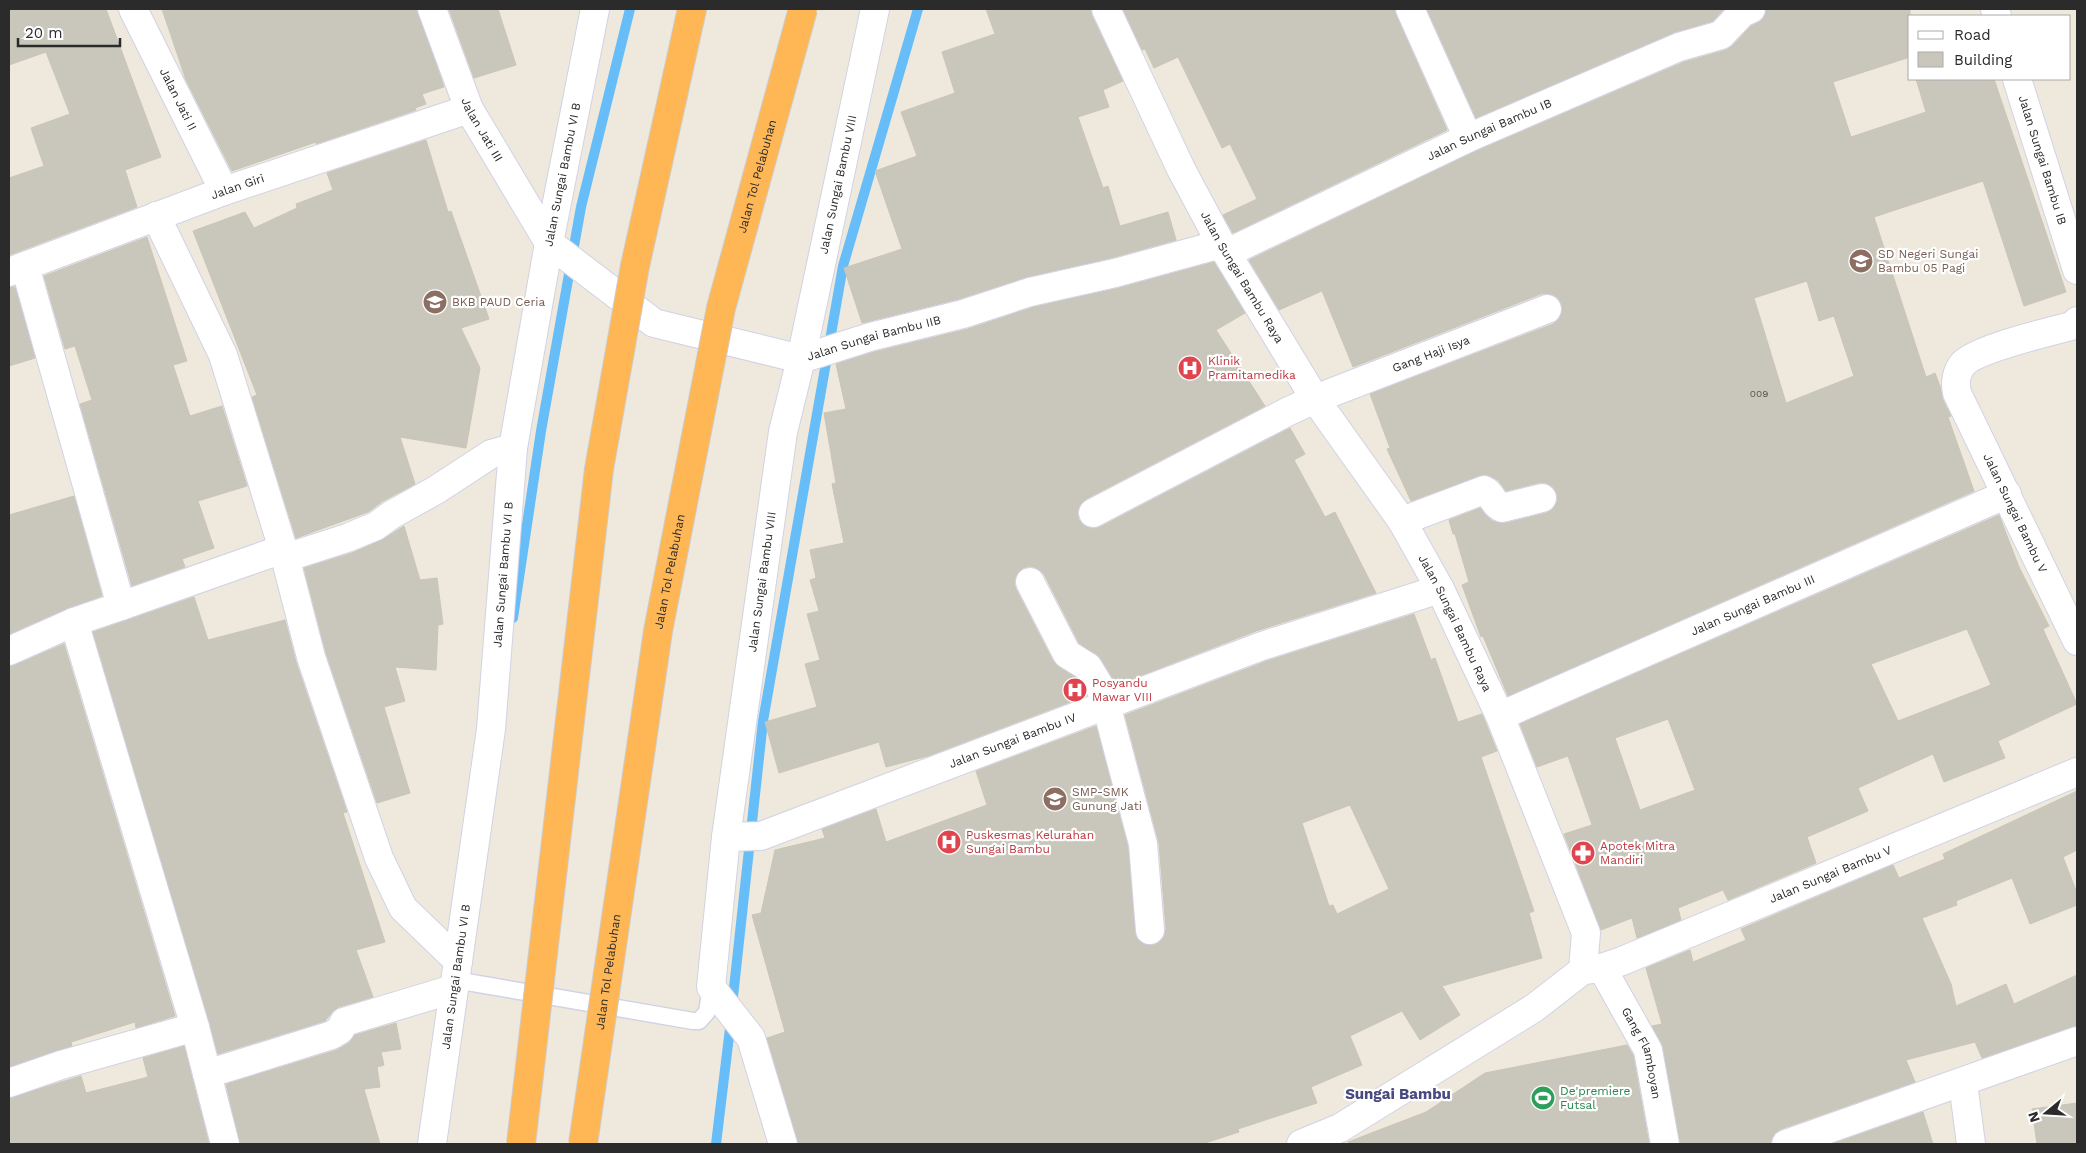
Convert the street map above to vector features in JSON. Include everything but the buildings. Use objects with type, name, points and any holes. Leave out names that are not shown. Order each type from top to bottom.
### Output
[{"type":"highway","points":[[522,1144],[599,469],[635,266],[692,9]]},
{"type":"highway","name":"Jalan Tol Pelabuhan","points":[[583,1144],[655,650],[721,308],[803,9]]},
{"type":"street","name":"Jalan Jati II","points":[[133,9],[224,191]]},
{"type":"street","name":"Jalan Jati III","points":[[432,9],[469,108],[557,249]]},
{"type":"street","name":"Jalan Sungai Bambu VI B","points":[[432,1144],[461,979],[490,729],[513,448],[557,249],[595,9]]},
{"type":"street","name":"Jalan Sungai Bambu VIII","points":[[715,993],[728,837],[783,432],[806,357],[875,9]]},
{"type":"street","name":"Jalan Sungai Bambu Raya","points":[[1106,9],[1181,169],[1224,248],[1315,399],[1402,521],[1440,589],[1500,716],[1586,933],[1593,969]]},
{"type":"street","points":[[1410,9],[1468,138]]},
{"type":"street","name":"Jalan Sungai Bambu IB","points":[[1224,248],[1468,138],[1679,47],[1721,35],[1742,13],[1751,9]]},
{"type":"street","name":"Jalan Sungai Bambu IB","points":[[2017,80],[2077,270]]},
{"type":"street","name":"Jalan Giri","points":[[17,269],[224,191],[469,108]]},
{"type":"street","points":[[156,216],[223,355],[284,554],[311,657],[379,858],[403,908],[461,979],[344,1022],[340,1030],[332,1035],[207,1074]]},
{"type":"street","name":"Jalan Sungai Bambu IIB","points":[[557,249],[590,272],[654,323],[806,357],[856,343],[870,337],[963,314],[1030,292],[1224,248]]},
{"type":"street","points":[[17,269],[121,606]]},
{"type":"street","name":"Gang Haji Isya","points":[[1093,513],[1315,399],[1547,309]]},
{"type":"street","name":"Jalan Sungai Bambu V","points":[[2077,321],[2075,325],[1976,354],[1962,365],[1955,383],[1957,393],[2077,641]]},
{"type":"street","points":[[9,651],[74,622],[121,606],[284,554],[347,538],[376,526],[491,454],[513,448]]},
{"type":"street","points":[[1402,521],[1484,490],[1489,493],[1498,507],[1502,508],[1542,498]]},
{"type":"street","name":"Jalan Sungai Bambu III","points":[[1500,716],[2007,494]]},
{"type":"street","points":[[1030,582],[1067,654],[1088,667],[1099,685],[1106,704],[1143,844],[1150,930]]},
{"type":"street","name":"Jalan Sungai Bambu IV","points":[[728,837],[761,836],[1262,646],[1440,589]]},
{"type":"street","points":[[74,622],[195,1027],[224,1144]]},
{"type":"street","name":"Jalan Sungai Bambu V","points":[[1593,969],[2077,772]]},
{"type":"street","points":[[1301,1144],[1342,1136],[1593,969]]},
{"type":"street","name":"Gang Flamboyan","points":[[1593,969],[1648,1050],[1665,1144]]},
{"type":"street","points":[[715,993],[751,1038],[783,1144]]},
{"type":"street","points":[[9,1083],[61,1065],[195,1027]]},
{"type":"street","points":[[1786,1144],[2077,1042]]},
{"type":"street","points":[[1964,1083],[1971,1144]]},
{"type":"lane","points":[[461,979],[693,1021],[698,1021],[707,1012],[715,993]]},
{"type":"waterway","points":[[513,618],[541,431],[581,207],[630,9]]},
{"type":"waterway","points":[[732,1006],[763,721],[843,266],[918,9]]},
{"type":"waterway","points":[[716,1144],[731,1020]]},
{"type":"place","name":"SD Negeri Sungai Bambu 05 Pagi","points":[[1861,261]]},
{"type":"place","name":"BKB PAUD Ceria","points":[[435,302]]},
{"type":"place","name":"Klinik Pramitamedika","points":[[1190,368]]},
{"type":"place","name":"Posyandu Mawar VIII","points":[[1075,690]]},
{"type":"place","name":"SMP-SMK Gunung Jati","points":[[1055,799]]},
{"type":"place","name":"Puskesmas Kelurahan Sungai Bambu","points":[[949,842]]},
{"type":"place","name":"Apotek Mitra Mandiri","points":[[1583,853]]},
{"type":"place","name":"De'premiere Futsal","points":[[1543,1098]]},
{"type":"district","name":"Sungai Bambu","points":[[1398,1094]]}]
